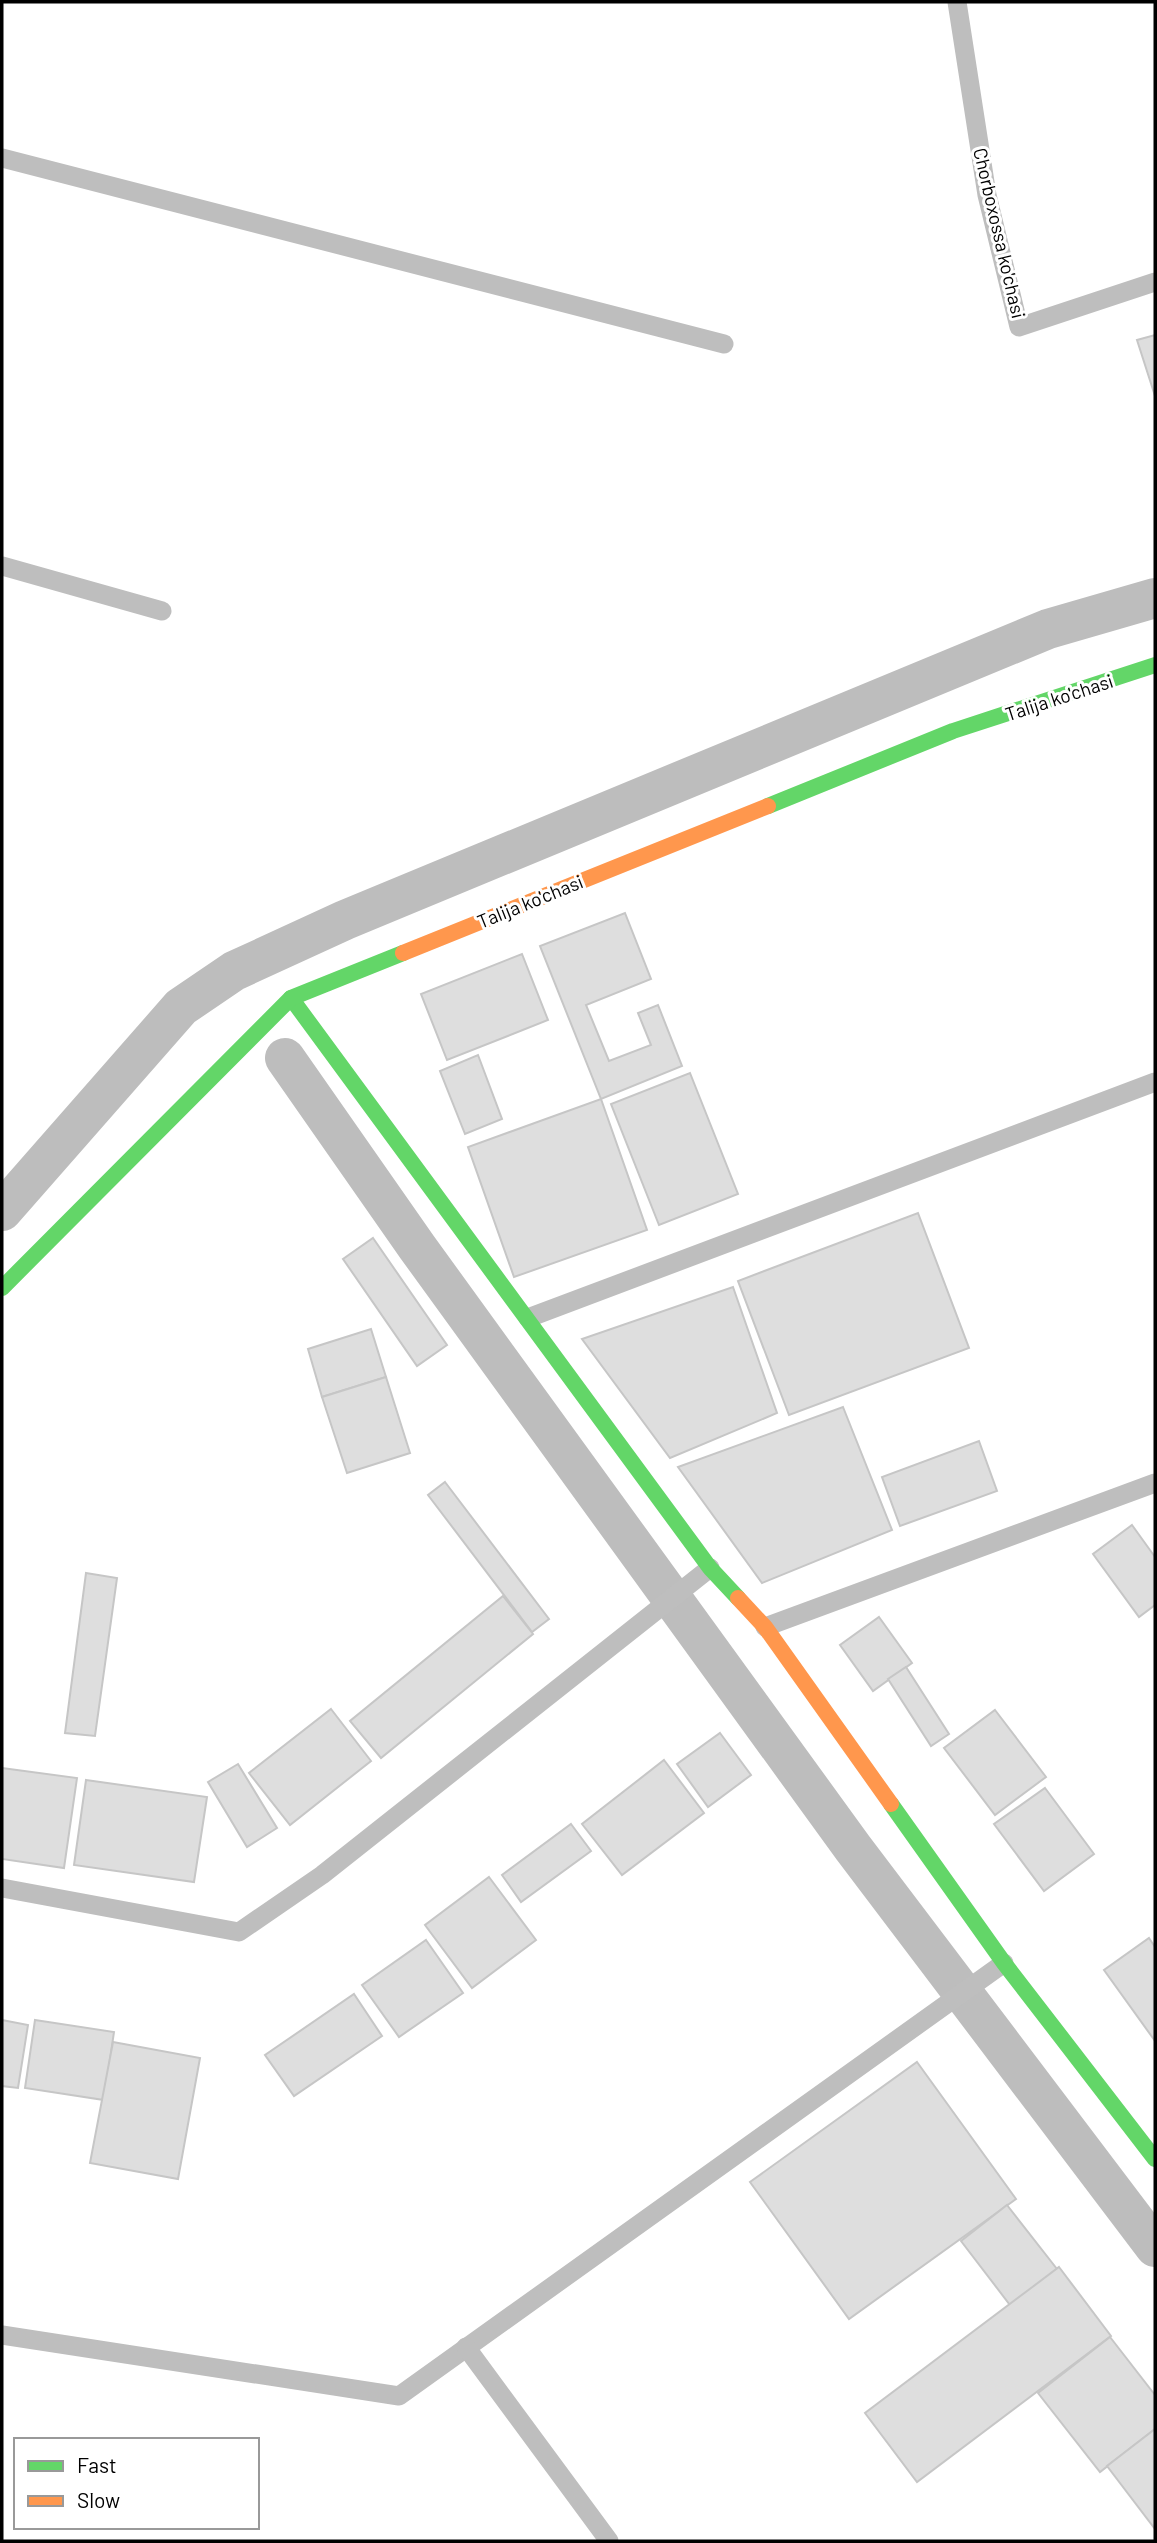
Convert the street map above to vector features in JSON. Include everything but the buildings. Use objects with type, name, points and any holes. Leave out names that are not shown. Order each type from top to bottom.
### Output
[{"type":"street","name":"Talija ko'chasi","points":[[2,1288],[290,998],[953,731],[1155,665]]},
{"type":"street","points":[[290,998],[710,1568],[765,1627],[1004,1963],[1155,2159]]},
{"type":"lane","name":"Chorboxossa ko'chasi","points":[[957,2],[987,195],[1019,327],[1155,282]]},
{"type":"lane","points":[[2,159],[724,344]]},
{"type":"lane","points":[[2,566],[162,611]]},
{"type":"lane","points":[[528,1318],[1155,1082]]},
{"type":"lane","points":[[765,1627],[1154,1486]]},
{"type":"lane","points":[[2,1888],[239,1932],[322,1875],[710,1568]]},
{"type":"lane","points":[[2,2335],[398,2396],[1004,1963]]},
{"type":"lane","points":[[466,2347],[609,2541]]},
{"type":"waterway","points":[[2,1211],[181,1007],[234,971],[345,920],[1048,629],[1155,598]]},
{"type":"waterway","points":[[285,1058],[417,1247],[853,1848],[1155,2247]]},
{"type":"traffic: fast","points":[[768,806],[953,731],[1155,665]]},
{"type":"traffic: fast","points":[[2,1288],[291,998],[403,953]]},
{"type":"traffic: fast","points":[[291,998],[710,1568],[738,1598]]},
{"type":"traffic: fast","points":[[891,1804],[1004,1963],[1155,2159]]},
{"type":"traffic: slow","points":[[403,953],[768,806]]},
{"type":"traffic: slow","points":[[738,1598],[765,1627],[891,1804]]}]
